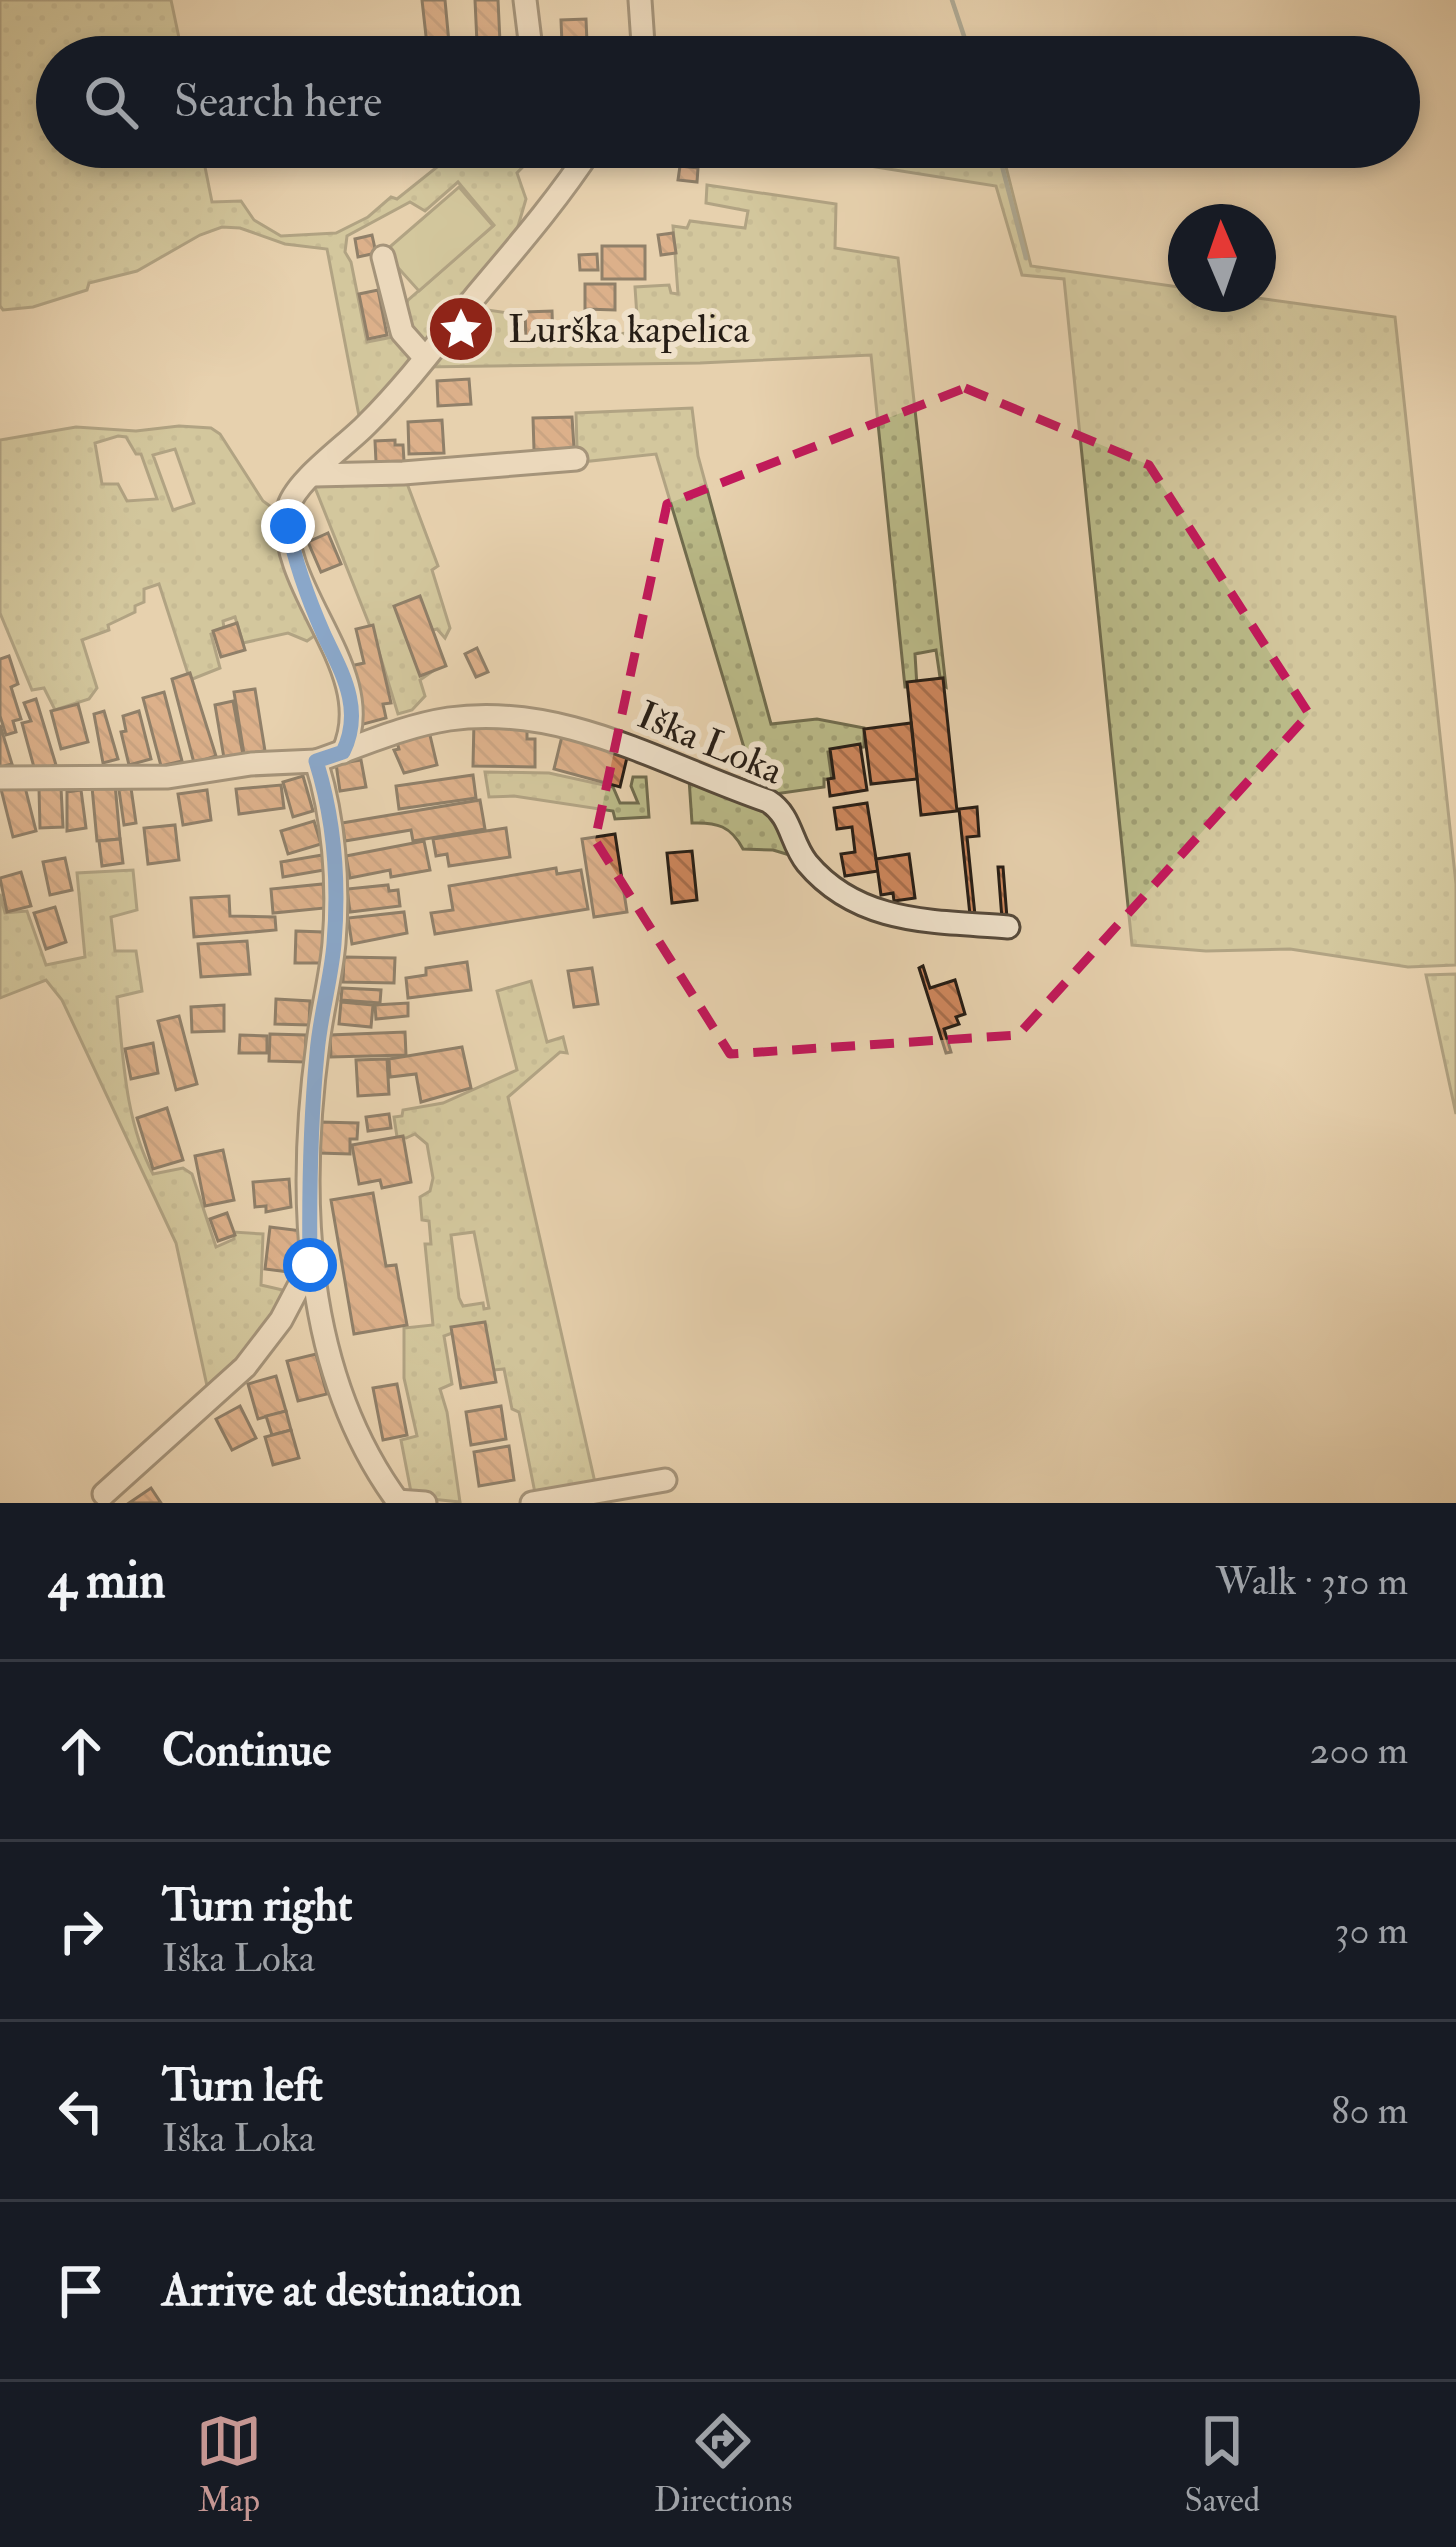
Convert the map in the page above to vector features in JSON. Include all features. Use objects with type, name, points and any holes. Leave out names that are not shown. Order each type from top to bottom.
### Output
[{"type":"street","points":[[525,0],[529,36]]},
{"type":"street","points":[[640,0],[642,36]]},
{"type":"street","points":[[343,752],[352,726],[348,688],[293,552],[289,506],[298,487],[370,422],[425,358],[578,168]]},
{"type":"street","points":[[383,257],[402,332],[425,358]]},
{"type":"street","points":[[314,475],[576,459]]},
{"type":"street","name":"Iška Loka","points":[[0,778],[168,777],[251,764],[316,761],[386,734],[449,719],[535,717],[768,801],[782,810],[801,855],[820,878],[871,911],[1008,927]]},
{"type":"street","points":[[316,761],[328,798],[335,884],[334,944],[317,1046],[308,1150],[310,1265],[338,1382],[366,1456],[398,1502],[425,1503]]},
{"type":"street","points":[[104,1494],[245,1366],[281,1320],[310,1265]]},
{"type":"street","points":[[532,1503],[665,1480]]},
{"type":"highlighted area","points":[[965,388],[1149,465],[1309,714],[1018,1035],[730,1054],[595,840],[667,504]]},
{"type":"green space","points":[[0,0],[171,0],[179,36],[36,36],[36,168],[205,168],[212,202],[241,201],[254,220],[281,236],[336,233],[368,217],[391,197],[397,199],[436,168],[522,168],[517,173],[526,199],[514,240],[428,343],[415,334],[404,312],[408,300],[494,225],[458,182],[425,211],[410,202],[347,236],[345,252],[367,342],[393,337],[404,346],[411,362],[360,421],[327,249],[285,244],[240,228],[222,227],[137,271],[89,283],[87,290],[33,307],[3,310]]},
{"type":"green space","points":[[883,168],[1006,168],[1031,266],[1168,285],[1168,312],[1276,312],[1276,301],[1395,317],[1456,884],[1456,965],[1408,967],[1290,949],[1206,951],[1132,945],[1064,279],[1022,275],[996,186]]},
{"type":"green space","points":[[707,185],[836,204],[835,248],[898,258],[946,687],[941,684],[936,650],[915,654],[917,687],[905,687],[871,355],[425,367],[474,308],[516,314],[520,340],[548,342],[550,327],[615,323],[617,334],[638,332],[635,287],[669,285],[671,293],[678,294],[673,226],[687,228],[690,221],[745,228],[748,211],[706,203]]},
{"type":"green space","points":[[459,187],[493,226],[419,291],[384,252]]},
{"type":"green space","points":[[692,408],[698,456],[771,724],[817,719],[864,728],[864,747],[828,752],[832,780],[824,779],[824,787],[768,795],[757,791],[656,454],[581,462],[576,413]]},
{"type":"green space","points":[[179,426],[211,428],[220,434],[263,501],[274,509],[286,556],[317,634],[307,641],[288,633],[243,643],[235,617],[223,621],[224,628],[211,634],[220,668],[190,680],[159,584],[144,589],[144,602],[135,606],[135,612],[108,625],[109,630],[82,640],[97,688],[89,699],[55,710],[44,688],[32,690],[0,613],[0,440],[76,427],[136,431]],"holes":[[[126,437],[136,454],[141,454],[157,499],[127,501],[118,484],[102,484],[95,443]],[[175,449],[194,503],[173,510],[153,455]]]},
{"type":"green space","points":[[405,478],[438,566],[432,570],[450,628],[445,638],[437,629],[422,633],[433,671],[420,680],[425,696],[412,710],[398,714],[375,639],[314,485]]},
{"type":"green space","points":[[485,772],[549,773],[613,787],[620,803],[638,803],[631,786],[633,777],[646,777],[649,817],[615,819],[613,811],[514,796],[489,797]]},
{"type":"green space","points":[[689,779],[772,811],[793,856],[743,849],[722,827],[692,823]]},
{"type":"green space","points":[[133,870],[137,910],[111,917],[115,951],[136,951],[142,991],[117,997],[127,1088],[144,1154],[153,1174],[183,1168],[192,1174],[216,1247],[234,1239],[234,1232],[263,1234],[261,1285],[287,1291],[266,1330],[209,1395],[176,1243],[62,1000],[46,980],[0,998],[0,894],[5,913],[27,911],[46,965],[85,957],[77,873]]},
{"type":"green space","points":[[1456,974],[1456,1114],[1426,975]]},
{"type":"green space","points":[[531,981],[547,1042],[563,1037],[567,1053],[560,1052],[508,1097],[596,1487],[536,1498],[519,1412],[512,1409],[504,1369],[494,1370],[463,1329],[444,1336],[452,1384],[440,1389],[460,1502],[412,1497],[401,1440],[417,1436],[404,1378],[404,1328],[433,1325],[425,1244],[431,1244],[429,1221],[422,1220],[420,1197],[430,1191],[433,1178],[427,1144],[415,1134],[397,1137],[394,1117],[402,1116],[403,1110],[443,1103],[517,1070],[497,991]],"holes":[[[474,1232],[489,1308],[484,1309],[483,1303],[463,1306],[451,1235]]]},
{"type":"building","points":[[422,0],[445,0],[448,36],[426,36]]},
{"type":"building","points":[[475,0],[498,0],[500,36],[477,36]]},
{"type":"building","points":[[586,19],[587,36],[562,36],[561,20]]},
{"type":"building","points":[[680,168],[698,168],[697,182],[678,180]]},
{"type":"building","points":[[673,233],[676,253],[661,255],[658,235]]},
{"type":"building","points":[[372,235],[376,253],[358,257],[355,239]]},
{"type":"building","points":[[602,246],[645,246],[645,279],[602,279]]},
{"type":"building","points":[[597,254],[598,270],[580,270],[579,255]]},
{"type":"building","points":[[585,284],[615,284],[615,310],[585,309]]},
{"type":"building","points":[[378,290],[387,335],[368,339],[359,294]]},
{"type":"building","points":[[552,311],[553,339],[526,340],[525,312]]},
{"type":"building","points":[[469,379],[471,404],[438,406],[437,381]]},
{"type":"building","points":[[572,417],[574,448],[534,450],[533,418]]},
{"type":"building","points":[[442,420],[444,453],[409,454],[408,422]]},
{"type":"building","points":[[395,440],[395,445],[403,445],[404,461],[376,462],[375,441]]},
{"type":"building","points":[[328,533],[341,564],[321,572],[308,542]]},
{"type":"building","points":[[420,596],[446,666],[420,676],[394,606]]},
{"type":"building","points":[[237,623],[245,650],[221,657],[213,631]]},
{"type":"building","points":[[373,625],[391,703],[383,704],[386,718],[360,725],[346,667],[364,663],[356,629]]},
{"type":"building","points":[[477,648],[488,672],[476,677],[465,654]]},
{"type":"building","points":[[9,656],[18,684],[11,687],[21,719],[13,721],[16,732],[6,735],[0,716],[0,659]]},
{"type":"building","points":[[190,673],[216,756],[194,763],[172,679]]},
{"type":"building","points":[[943,678],[957,811],[921,815],[907,682]]},
{"type":"building","points":[[255,689],[265,751],[244,754],[234,692]]},
{"type":"building","points":[[164,692],[182,761],[161,766],[143,698]]},
{"type":"building","points":[[36,699],[56,765],[35,771],[22,723],[31,721],[24,703]]},
{"type":"building","points":[[233,701],[243,755],[224,758],[215,705]]},
{"type":"building","points":[[78,704],[88,742],[61,749],[51,711]]},
{"type":"building","points":[[104,711],[118,759],[103,763],[94,714]]},
{"type":"building","points":[[139,711],[151,759],[129,765],[121,732],[126,731],[123,716]]},
{"type":"building","points":[[474,721],[527,722],[527,739],[535,739],[535,767],[473,766]]},
{"type":"building","points":[[911,723],[917,779],[871,784],[864,729]]},
{"type":"building","points":[[0,725],[12,764],[0,767]]},
{"type":"building","points":[[429,731],[437,765],[404,773],[394,750],[399,749],[396,739]]},
{"type":"building","points":[[563,732],[629,749],[620,787],[554,769]]},
{"type":"building","points":[[860,744],[867,790],[830,796],[828,779],[834,778],[830,749]]},
{"type":"building","points":[[361,760],[366,787],[340,791],[336,764]]},
{"type":"building","points":[[473,775],[476,798],[399,809],[396,786]]},
{"type":"building","points":[[303,776],[313,811],[293,817],[283,782]]},
{"type":"building","points":[[24,783],[36,831],[13,837],[1,789]]},
{"type":"building","points":[[115,784],[120,839],[97,841],[92,787]]},
{"type":"building","points":[[281,785],[284,808],[239,814],[236,789]]},
{"type":"building","points":[[61,788],[63,827],[40,828],[39,789]]},
{"type":"building","points":[[131,788],[136,823],[124,825],[119,790]]},
{"type":"building","points":[[81,790],[86,828],[67,831],[67,792]]},
{"type":"building","points":[[207,790],[211,820],[183,825],[178,794]]},
{"type":"building","points":[[480,800],[485,829],[413,841],[411,830],[345,841],[342,823]]},
{"type":"building","points":[[867,803],[878,871],[845,876],[841,854],[855,852],[852,827],[837,829],[834,808]]},
{"type":"building","points":[[977,807],[979,836],[967,837],[975,915],[970,915],[959,809]]},
{"type":"building","points":[[314,821],[321,844],[288,854],[281,831]]},
{"type":"building","points":[[175,825],[179,860],[148,864],[144,828]]},
{"type":"building","points":[[506,828],[510,857],[449,866],[447,854],[436,856],[433,839]]},
{"type":"building","points":[[615,834],[627,912],[594,917],[582,839]]},
{"type":"building","points":[[120,839],[123,863],[102,866],[99,841]]},
{"type":"building","points":[[424,841],[430,870],[391,877],[390,870],[350,878],[346,856]]},
{"type":"building","points":[[692,851],[697,900],[672,903],[667,853]]},
{"type":"building","points":[[909,854],[915,898],[894,901],[893,893],[881,895],[876,859]]},
{"type":"building","points":[[322,855],[324,870],[283,877],[281,862]]},
{"type":"building","points":[[65,858],[72,890],[50,895],[43,862]]},
{"type":"building","points":[[998,867],[1003,867],[1007,918],[1002,919]]},
{"type":"building","points":[[556,868],[557,874],[581,870],[588,909],[435,934],[431,913],[453,910],[449,886]]},
{"type":"building","points":[[21,872],[31,906],[7,912],[0,878]]},
{"type":"building","points":[[323,884],[325,908],[273,913],[271,889]]},
{"type":"building","points":[[388,885],[389,891],[398,890],[400,906],[350,912],[347,889]]},
{"type":"building","points":[[229,896],[230,916],[275,917],[276,930],[194,937],[191,898]]},
{"type":"building","points":[[55,907],[66,942],[46,949],[34,913]]},
{"type":"building","points":[[404,912],[407,933],[352,944],[348,918]]},
{"type":"building","points":[[296,931],[323,932],[322,963],[295,963]]},
{"type":"building","points":[[247,941],[250,974],[201,977],[198,944]]},
{"type":"building","points":[[344,957],[395,958],[394,983],[343,982]]},
{"type":"building","points":[[467,962],[471,990],[408,998],[406,978],[426,975],[426,968]]},
{"type":"building","points":[[923,966],[930,988],[955,980],[965,1014],[956,1017],[959,1024],[944,1029],[951,1052],[946,1053],[919,968]]},
{"type":"building","points":[[592,968],[598,1004],[574,1007],[568,971]]},
{"type":"building","points":[[342,988],[381,990],[380,1003],[341,1000]]},
{"type":"building","points":[[276,999],[310,1001],[309,1025],[275,1024]]},
{"type":"building","points":[[341,1002],[373,1005],[371,1027],[339,1024]]},
{"type":"building","points":[[408,1003],[408,1016],[376,1019],[375,1005]]},
{"type":"building","points":[[224,1005],[224,1031],[192,1032],[191,1007]]},
{"type":"building","points":[[179,1016],[197,1084],[176,1090],[158,1021]]},
{"type":"building","points":[[405,1032],[406,1055],[331,1057],[330,1035]]},
{"type":"building","points":[[270,1034],[306,1035],[305,1062],[269,1061]]},
{"type":"building","points":[[240,1035],[267,1036],[267,1053],[239,1053]]},
{"type":"building","points":[[153,1043],[158,1073],[131,1079],[125,1049]]},
{"type":"building","points":[[462,1047],[471,1088],[421,1102],[416,1074],[390,1077],[389,1059]]},
{"type":"building","points":[[387,1059],[389,1094],[358,1096],[356,1060]]},
{"type":"building","points":[[167,1108],[183,1160],[153,1169],[137,1118]]},
{"type":"building","points":[[389,1114],[391,1128],[368,1131],[366,1117]]},
{"type":"building","points":[[320,1122],[358,1123],[357,1139],[350,1139],[350,1154],[319,1153]]},
{"type":"building","points":[[403,1136],[411,1182],[382,1188],[380,1180],[359,1184],[352,1145]]},
{"type":"building","points":[[223,1150],[234,1200],[205,1206],[195,1156]]},
{"type":"building","points":[[289,1179],[291,1207],[266,1212],[266,1206],[255,1207],[253,1182]]},
{"type":"building","points":[[373,1193],[386,1266],[396,1265],[407,1325],[354,1334],[331,1200]]},
{"type":"building","points":[[227,1213],[235,1235],[218,1241],[210,1219]]},
{"type":"building","points":[[270,1227],[302,1231],[297,1273],[265,1269]]},
{"type":"building","points":[[485,1322],[496,1382],[461,1388],[451,1327]]},
{"type":"building","points":[[316,1354],[327,1394],[298,1401],[287,1361]]},
{"type":"building","points":[[276,1376],[286,1411],[258,1419],[248,1384]]},
{"type":"building","points":[[397,1384],[407,1435],[383,1440],[373,1388]]},
{"type":"building","points":[[240,1406],[256,1438],[232,1450],[216,1419]]},
{"type":"building","points":[[501,1406],[506,1439],[471,1445],[466,1412]]},
{"type":"building","points":[[286,1411],[291,1430],[272,1435],[266,1416]]},
{"type":"building","points":[[291,1430],[299,1458],[273,1465],[265,1437]]},
{"type":"building","points":[[509,1446],[514,1480],[479,1486],[474,1452]]},
{"type":"building","points":[[151,1488],[161,1503],[129,1503]]},
{"type":"waterway","points":[[952,0],[964,36]]},
{"type":"waterway","points":[[1002,168],[1026,258]]},
{"type":"place","name":"Lurška kapelica","points":[[461,329]]},
{"type":"route","points":[[288,526],[325,638],[340,662],[352,726],[343,752],[316,761],[328,798],[335,884],[334,944],[317,1046],[308,1150],[310,1265]]}]
